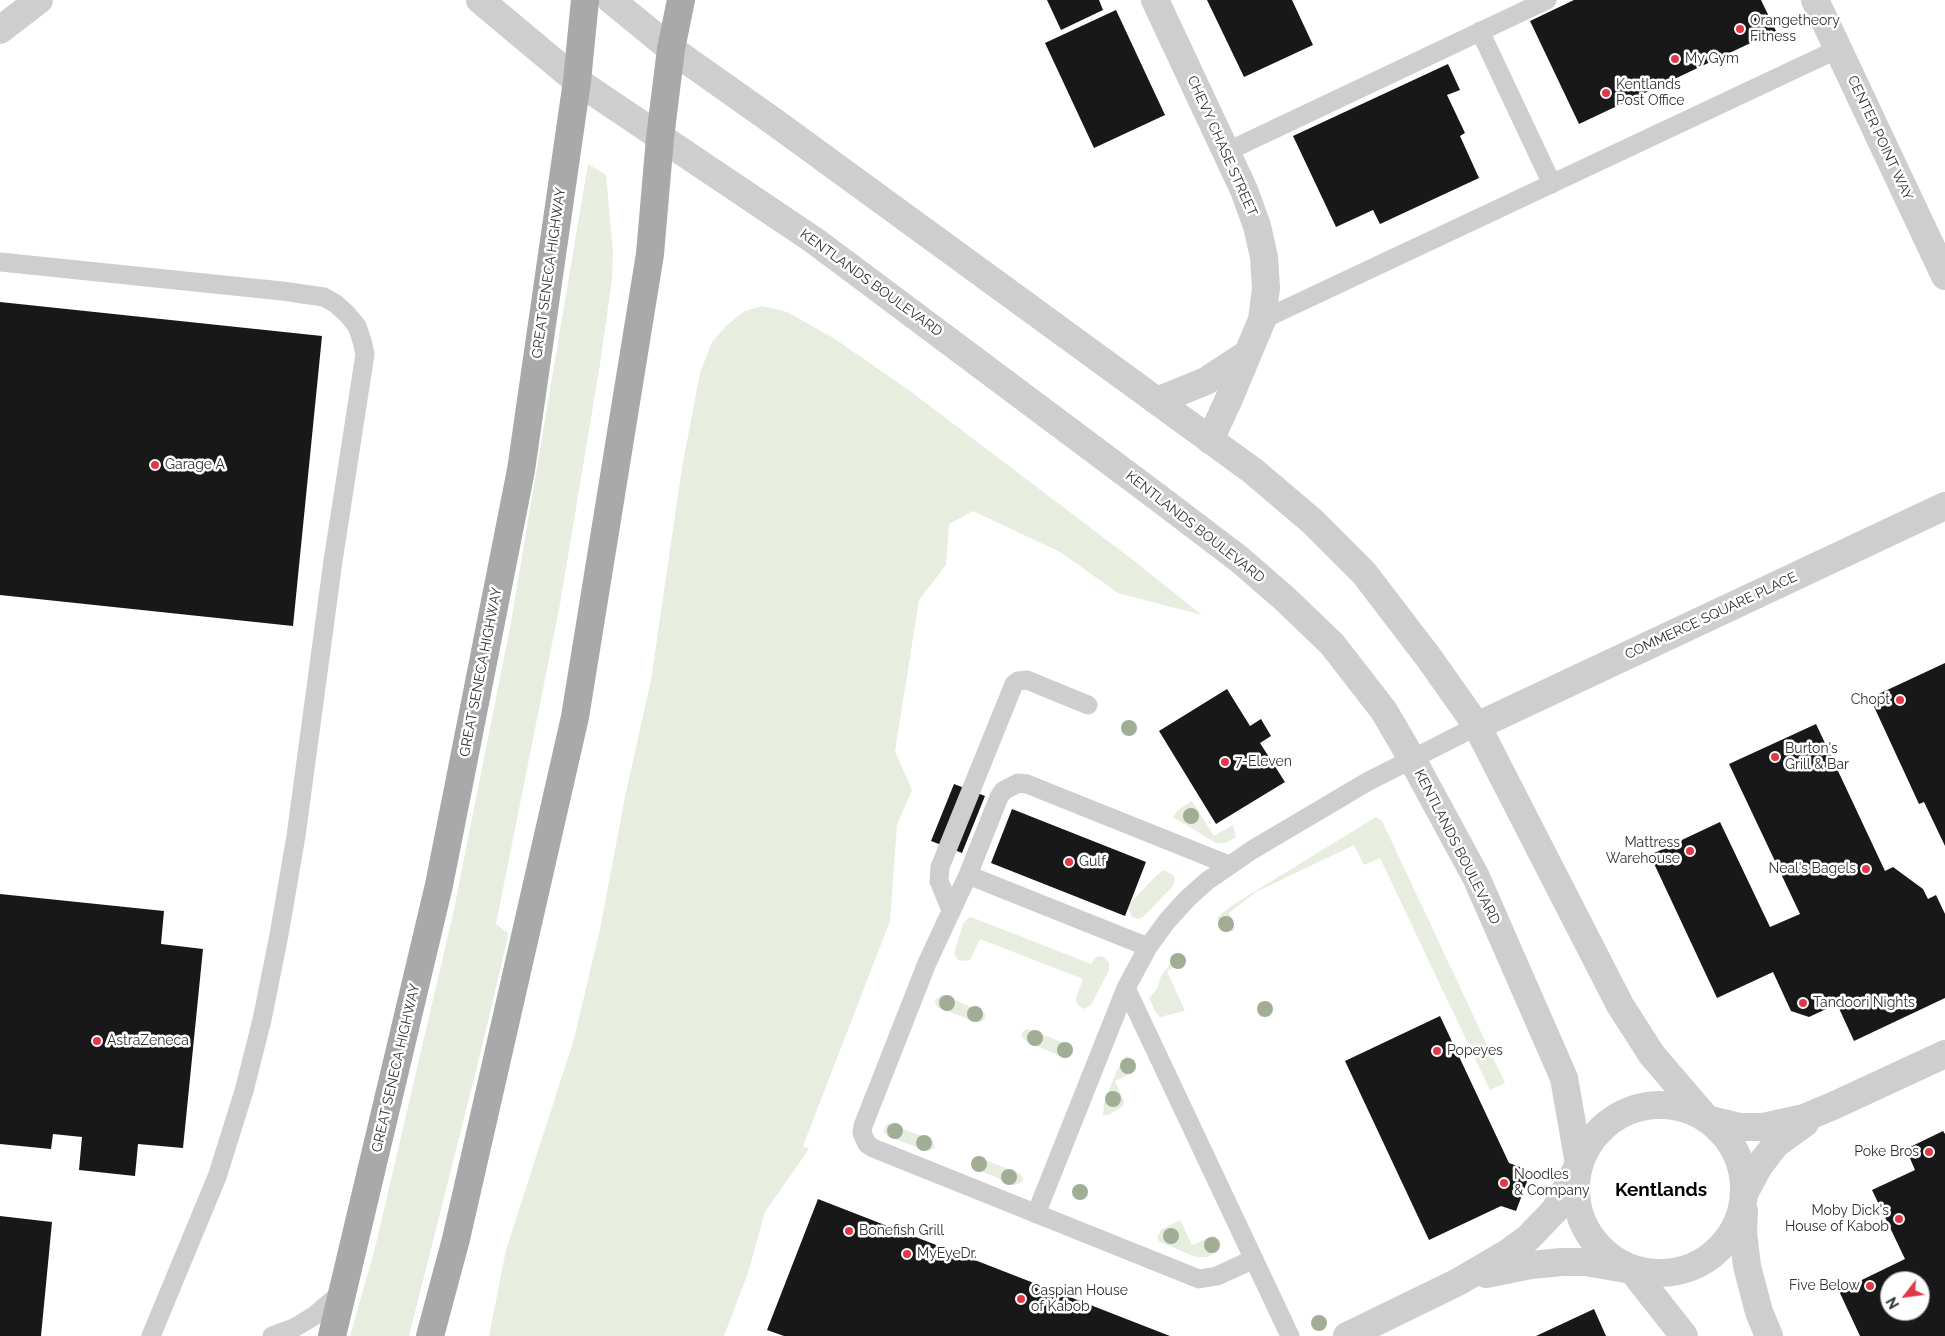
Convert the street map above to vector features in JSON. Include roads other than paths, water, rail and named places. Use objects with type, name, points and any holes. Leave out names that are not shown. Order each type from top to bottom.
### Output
[{"type":"main road","name":"GREAT SENECA HIGHWAY","points":[[332,1336],[439,885],[520,470],[577,81],[585,0]]},
{"type":"main road","points":[[430,1336],[456,1239],[575,717],[650,254],[660,138],[671,49],[681,0]]},
{"type":"street","points":[[0,30],[39,0]]},
{"type":"street","name":"KENTLANDS BOULEVARD","points":[[480,0],[577,81],[815,241],[1239,559],[1284,598],[1332,644],[1384,712],[1412,759],[1476,877],[1564,1078],[1579,1164]]},
{"type":"street","points":[[612,0],[671,49],[773,121],[1253,471],[1312,522],[1364,573],[1429,658],[1476,726],[1620,1005],[1652,1055],[1707,1119],[1724,1134],[1736,1152],[1742,1169],[1744,1194],[1743,1233],[1747,1266],[1769,1336]]},
{"type":"street","name":"CHEVY CHASE STREET","points":[[1155,0],[1244,190],[1257,226],[1264,257],[1266,288],[1262,320],[1210,440]]},
{"type":"street","name":"CENTER POINT WAY","points":[[1815,0],[1945,276]]},
{"type":"street","points":[[1157,401],[1206,381],[1247,354]]},
{"type":"street","name":"COMMERCE SQUARE PLACE","points":[[1476,726],[1945,506]]},
{"type":"street","points":[[1458,1282],[1500,1270],[1562,1262],[1585,1262],[1658,1274],[1680,1272],[1695,1267],[1709,1259],[1726,1243],[1739,1220],[1744,1194],[1759,1166],[1776,1144],[1801,1125],[1835,1106],[1945,1054]]},
{"type":"street","points":[[1347,1336],[1458,1282],[1509,1252],[1542,1224],[1555,1210],[1592,1138],[1603,1126],[1631,1110],[1648,1105],[1666,1105],[1683,1108],[1707,1119],[1740,1127],[1770,1127],[1804,1118],[1835,1106]]},
{"type":"street","points":[[1579,1164],[1576,1178],[1576,1203],[1583,1224],[1598,1247],[1618,1263],[1632,1270],[1684,1336]]},
{"type":"lane","points":[[1226,152],[1547,0]]},
{"type":"lane","points":[[1480,31],[1552,184]]},
{"type":"lane","points":[[1262,320],[1838,49]]},
{"type":"lane","points":[[0,262],[324,297],[336,304],[357,326],[365,354],[332,571],[296,836],[262,1020],[244,1091],[217,1177],[151,1336]]},
{"type":"lane","points":[[951,910],[939,880],[940,867],[1014,684],[1018,681],[1027,680],[1088,706]]},
{"type":"lane","points":[[1036,1214],[1126,988],[1148,947],[1167,921],[1187,899],[1229,865],[1367,782],[1476,726]]},
{"type":"lane","points":[[1229,865],[1027,784],[1018,783],[1010,786],[999,797],[968,875],[927,963],[866,1117],[862,1132],[867,1144],[872,1148],[1200,1279],[1217,1276],[1254,1259]]},
{"type":"lane","points":[[968,875],[1148,947]]},
{"type":"lane","points":[[1126,988],[1290,1336]]},
{"type":"lane","points":[[272,1336],[294,1328],[314,1316],[343,1291]]},
{"type":"place","name":"Orangetheory Fitness","points":[[1740,29]]},
{"type":"place","name":"My Gym","points":[[1675,59]]},
{"type":"place","name":"Kentlands Post Office","points":[[1606,93]]},
{"type":"place","name":"Garage A","points":[[155,465]]},
{"type":"place","name":"Chopt","points":[[1900,700]]},
{"type":"place","name":"Burton's Grill & Bar","points":[[1775,757]]},
{"type":"place","name":"7-Eleven","points":[[1225,762]]},
{"type":"place","name":"Mattress Warehouse","points":[[1690,851]]},
{"type":"place","name":"Gulf","points":[[1069,862]]},
{"type":"place","name":"Neal's Bagels","points":[[1866,869]]},
{"type":"place","name":"Tandoori Nights","points":[[1803,1003]]},
{"type":"place","name":"AstraZeneca","points":[[97,1041]]},
{"type":"place","name":"Popeyes","points":[[1437,1051]]},
{"type":"place","name":"Poke Bros","points":[[1929,1152]]},
{"type":"place","name":"Noodles & Company","points":[[1504,1183]]},
{"type":"place","name":"Moby Dick's House of Kabob","points":[[1899,1219]]},
{"type":"place","name":"Bonefish Grill","points":[[849,1231]]},
{"type":"place","name":"MyEyeDr.","points":[[907,1254]]},
{"type":"place","name":"Five Below","points":[[1870,1286]]},
{"type":"place","name":"Caspian House of Kabob","points":[[1021,1299]]},
{"type":"district","name":"Kentlands","points":[[1661,1190]]}]
